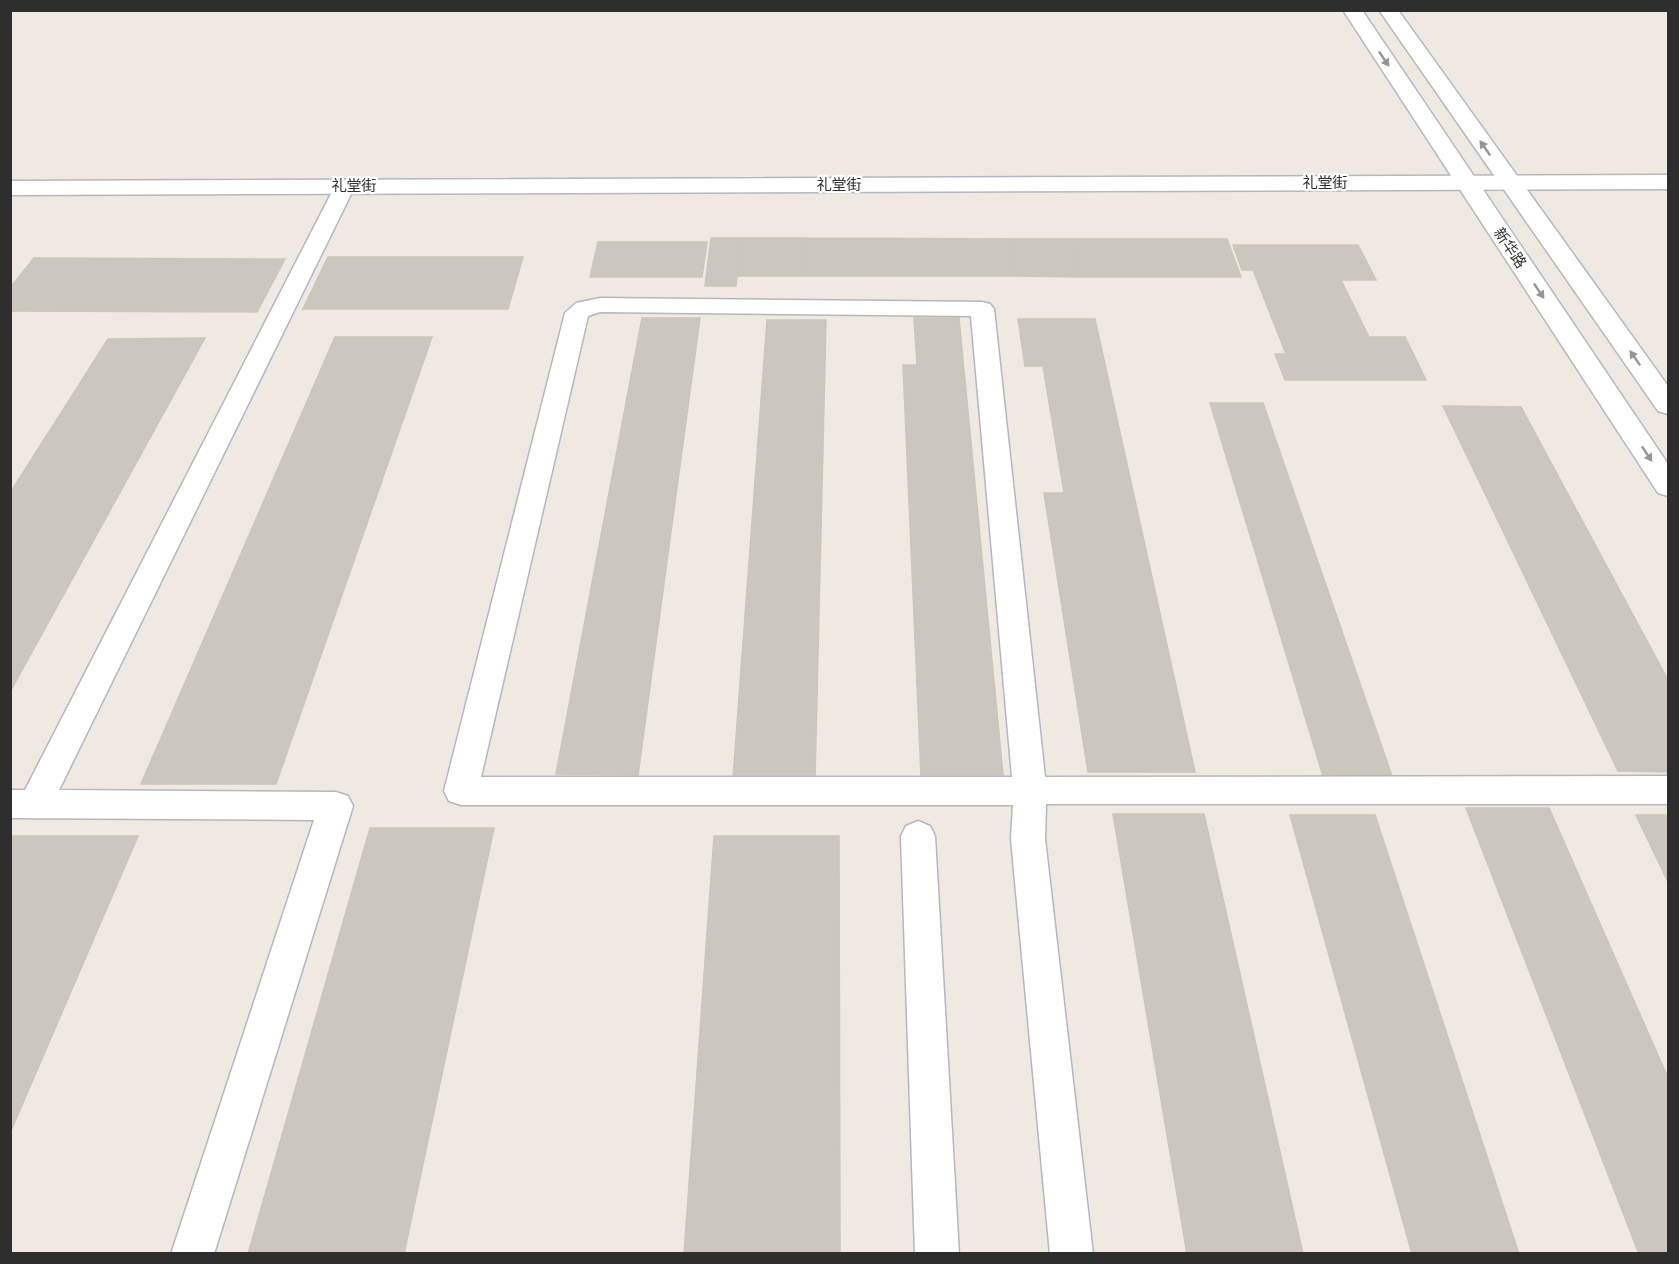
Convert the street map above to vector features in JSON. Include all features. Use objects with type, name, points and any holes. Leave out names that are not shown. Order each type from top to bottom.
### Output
[{"type":"street","name":"新华路","points":[[1352,10],[1668,486]]},
{"type":"street","points":[[1388,10],[1668,405]]},
{"type":"street","name":"礼堂街","points":[[10,188],[1668,182]]},
{"type":"lane","points":[[192,1254],[336,806],[23,804],[345,186]]},
{"type":"lane","points":[[1072,1254],[1028,839],[1030,790],[982,309],[600,305],[584,308],[577,313],[460,791],[1030,790],[1668,790]]},
{"type":"lane","points":[[918,836],[937,1254]]},
{"type":"building","points":[[711,238],[741,238],[736,286],[705,286]]},
{"type":"building","points":[[741,238],[806,238],[805,276],[737,276]]},
{"type":"building","points":[[806,238],[1011,239],[1017,276],[805,276]]},
{"type":"building","points":[[1011,239],[1071,239],[1079,277],[1017,276]]},
{"type":"building","points":[[1071,239],[1227,239],[1241,277],[1079,277]]},
{"type":"building","points":[[598,242],[707,242],[702,277],[590,277]]},
{"type":"building","points":[[1233,245],[1358,245],[1376,280],[1341,280],[1369,337],[1405,337],[1426,380],[1285,380],[1275,354],[1286,354],[1253,270],[1242,270]]},
{"type":"building","points":[[328,257],[523,257],[508,309],[303,309]]},
{"type":"building","points":[[34,258],[285,259],[257,312],[10,311],[10,288]]},
{"type":"building","points":[[642,318],[700,318],[638,775],[556,774]]},
{"type":"building","points":[[914,318],[959,318],[1003,775],[921,775],[903,365],[917,365]]},
{"type":"building","points":[[1018,319],[1095,319],[1195,772],[1088,772],[1044,493],[1064,493],[1043,366],[1025,366]]},
{"type":"building","points":[[767,320],[826,320],[815,779],[733,778]]},
{"type":"building","points":[[335,337],[432,337],[276,784],[141,784]]},
{"type":"building","points":[[205,338],[10,692],[10,493],[108,339]]},
{"type":"building","points":[[1210,403],[1263,403],[1392,776],[1323,776]]},
{"type":"building","points":[[1443,406],[1521,407],[1668,680],[1668,772],[1618,771]]},
{"type":"building","points":[[1466,808],[1549,808],[1668,1078],[1668,1254],[1639,1254]]},
{"type":"building","points":[[1113,814],[1204,814],[1303,1254],[1187,1254]]},
{"type":"building","points":[[1290,815],[1375,815],[1519,1254],[1412,1254]]},
{"type":"building","points":[[1636,815],[1668,815],[1668,882]]},
{"type":"building","points":[[370,828],[494,828],[404,1254],[248,1254]]},
{"type":"building","points":[[13,836],[138,836],[10,1133],[10,842]]},
{"type":"building","points":[[714,836],[839,836],[840,1254],[684,1254]]}]
